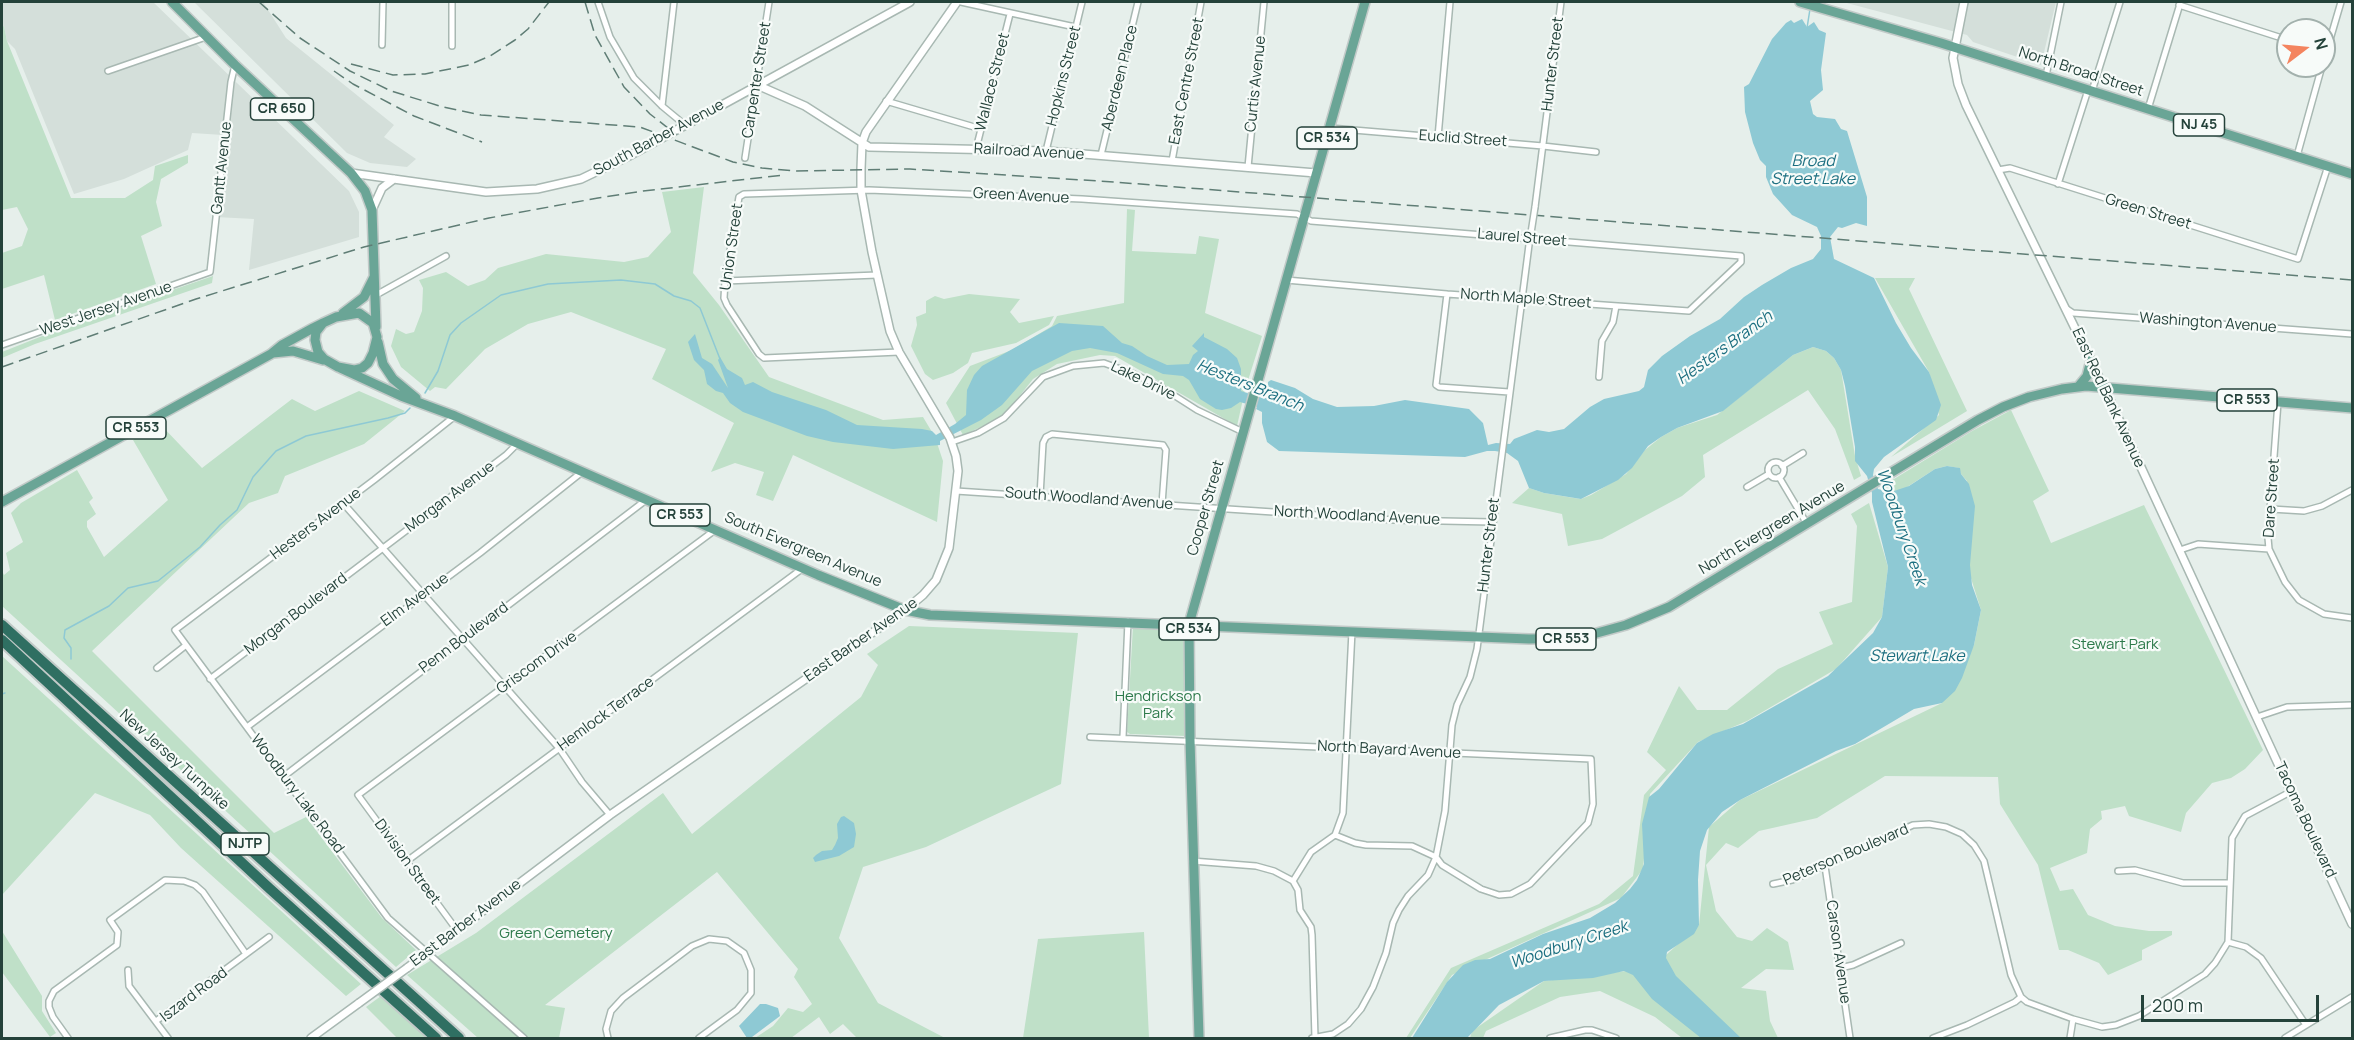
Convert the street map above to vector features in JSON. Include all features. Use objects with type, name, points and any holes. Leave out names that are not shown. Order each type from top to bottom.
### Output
[{"type":"highway","name":"New Jersey Turnpike","points":[[2,625],[459,1038]]},
{"type":"highway","name":"New Jersey Turnpike","points":[[2,640],[269,888],[436,1038]]},
{"type":"main road","name":"South Evergreen Avenue","points":[[172,2],[351,173],[365,191],[372,210],[376,273],[376,334],[383,364],[393,379],[427,405]]},
{"type":"main road","name":"Cooper Street","points":[[1199,1038],[1192,861],[1190,624],[1365,2]]},
{"type":"main road","name":"North Broad Street","points":[[1802,2],[1954,47],[2352,174]]},
{"type":"main road","points":[[336,317],[359,313],[370,320],[376,334],[373,352],[365,366],[359,369],[334,365],[321,356],[315,345],[316,332],[323,323],[336,317],[364,297],[376,273]]},
{"type":"main road","name":"CR 553","points":[[2,502],[323,323]]},
{"type":"main road","name":"CR 553","points":[[271,354],[293,351],[334,365]]},
{"type":"main road","points":[[2078,387],[2087,376],[2091,360]]},
{"type":"main road","name":"South Evergreen Avenue","points":[[334,365],[905,610],[930,615],[1190,624]]},
{"type":"main road","name":"North Evergreen Avenue","points":[[1190,624],[1579,638],[1626,625],[1669,607],[2003,407],[2029,397],[2078,387],[2352,408]]},
{"type":"street","points":[[382,45],[383,2]]},
{"type":"street","points":[[452,2],[452,46]]},
{"type":"street","points":[[598,2],[606,28],[634,78],[662,106],[686,125]]},
{"type":"street","points":[[662,106],[674,2]]},
{"type":"street","name":"Carpenter Street","points":[[745,158],[769,2]]},
{"type":"street","name":"South Barber Avenue","points":[[351,173],[486,192],[554,186],[590,175],[910,2]]},
{"type":"street","points":[[959,2],[1076,27]]},
{"type":"street","name":"East Barber Avenue","points":[[311,1038],[610,814],[905,610],[923,595],[940,572],[949,548],[958,471],[949,436],[899,352],[890,331],[861,190],[862,143],[866,132],[886,101],[959,2]]},
{"type":"street","name":"Hopkins Street","points":[[1046,151],[1082,2]]},
{"type":"street","name":"Aberdeen Place","points":[[1101,155],[1138,2]]},
{"type":"street","name":"East Centre Street","points":[[1172,161],[1202,2]]},
{"type":"street","name":"Curtis Avenue","points":[[1248,167],[1264,2]]},
{"type":"street","points":[[1438,138],[1450,2]]},
{"type":"street","name":"Hunter Street","points":[[1314,1038],[1333,1034],[1348,1024],[1362,1009],[1386,953],[1393,923],[1399,910],[1408,896],[1428,875],[1436,857],[1445,811],[1449,752],[1457,705],[1470,677],[1478,636],[1561,2]]},
{"type":"street","name":"East Red Bank Avenue","points":[[1964,2],[1953,58],[1958,84],[2105,389],[2272,749]]},
{"type":"street","points":[[2046,76],[2061,2]]},
{"type":"street","points":[[2058,184],[2120,2]]},
{"type":"street","points":[[2336,18],[2341,2]]},
{"type":"street","points":[[2148,109],[2180,3],[2276,36]]},
{"type":"street","name":"Wallace Street","points":[[976,149],[1010,14]]},
{"type":"street","points":[[108,71],[207,36]]},
{"type":"street","name":"Gantt Avenue","points":[[210,272],[231,82],[235,64]]},
{"type":"street","points":[[2296,156],[2319,78]]},
{"type":"street","name":"Railroad Avenue","points":[[756,85],[805,106],[869,147],[1046,151],[1316,173]]},
{"type":"street","points":[[886,101],[981,129]]},
{"type":"street","name":"Euclid Street","points":[[1330,128],[1596,152]]},
{"type":"street","name":"Green Street","points":[[1998,170],[2010,168],[2298,259],[2328,166]]},
{"type":"street","points":[[372,210],[381,188],[394,179]]},
{"type":"street","name":"Green Avenue","points":[[739,196],[861,190],[1082,199],[1297,214],[1303,217]]},
{"type":"street","name":"Union Street","points":[[739,196],[724,298],[764,358],[899,352]]},
{"type":"street","name":"Laurel Street","points":[[1303,217],[1311,221],[1530,236],[1741,256]]},
{"type":"street","points":[[376,295],[446,256]]},
{"type":"street","name":"North Maple Street","points":[[1286,280],[1689,311],[1741,261],[1741,256]]},
{"type":"street","name":"West Jersey Avenue","points":[[2,344],[210,272]]},
{"type":"street","points":[[725,281],[877,275]]},
{"type":"street","points":[[1447,294],[1436,385],[1509,392]]},
{"type":"street","points":[[1599,377],[1602,341],[1613,322],[1616,306]]},
{"type":"street","name":"Washington Avenue","points":[[2065,308],[2073,313],[2352,334]]},
{"type":"street","name":"Lake Drive","points":[[949,436],[978,433],[1004,418],[1043,377],[1073,366],[1104,363],[1161,387],[1197,410],[1243,432]]},
{"type":"street","name":"Dare Street","points":[[2278,402],[2269,549],[2285,582],[2300,600],[2324,614],[2352,618]]},
{"type":"street","name":"Hesters Avenue","points":[[175,630],[455,416]]},
{"type":"street","points":[[1040,496],[1043,443],[1046,437],[1052,434],[1164,445],[1166,450],[1162,504]]},
{"type":"street","name":"Morgan Avenue","points":[[382,549],[506,455],[516,444]]},
{"type":"street","points":[[1782,466],[1803,453]]},
{"type":"street","points":[[1772,463],[1779,463],[1782,466],[1783,472],[1779,477],[1774,478],[1769,474],[1768,469],[1772,463]]},
{"type":"street","name":"Elm Avenue","points":[[247,727],[480,553],[582,472]]},
{"type":"street","points":[[1748,487],[1769,474]]},
{"type":"street","points":[[1779,477],[1807,524]]},
{"type":"street","points":[[2271,509],[2304,511],[2322,506],[2352,490]]},
{"type":"street","name":"South Woodland Avenue","points":[[956,491],[1221,508]]},
{"type":"street","name":"Penn Boulevard","points":[[283,777],[646,500]]},
{"type":"street","points":[[343,503],[559,748],[582,782],[610,814]]},
{"type":"street","name":"North Woodland Avenue","points":[[1221,508],[1394,520],[1492,522]]},
{"type":"street","name":"Griscom Drive","points":[[358,795],[715,530]]},
{"type":"street","points":[[2180,550],[2198,544],[2269,549]]},
{"type":"street","name":"Morgan Boulevard","points":[[210,679],[382,549]]},
{"type":"street","name":"Hemlock Terrace","points":[[407,861],[804,567]]},
{"type":"street","points":[[1123,737],[1128,621]]},
{"type":"street","name":"Woodbury Lake Road","points":[[175,630],[388,918],[524,1038]]},
{"type":"street","points":[[1293,881],[1311,852],[1335,835],[1343,813],[1352,631]]},
{"type":"street","points":[[157,668],[185,646]]},
{"type":"street","points":[[2257,717],[2287,707],[2352,705]]},
{"type":"street","name":"North Bayard Avenue","points":[[1090,737],[1589,759],[1593,804],[1587,822],[1530,884],[1511,894],[1499,895],[1461,877],[1442,865],[1436,857]]},
{"type":"street","name":"Tacoma Boulevard","points":[[2272,749],[2352,924]]},
{"type":"street","points":[[1933,1038],[1967,1025],[2015,1002],[2021,996],[2027,1002],[2073,1019],[2102,1027],[2116,1025],[2139,1016],[2205,974],[2228,942],[2232,838],[2245,816],[2292,791]]},
{"type":"street","name":"Division Street","points":[[358,795],[456,929]]},
{"type":"street","name":"Peterson Boulevard","points":[[1773,884],[1792,880],[1913,825],[1929,824],[1946,827],[1962,834],[1974,845],[1983,861],[2011,975],[2021,996]]},
{"type":"street","points":[[1335,835],[1366,845],[1412,846],[1436,857]]},
{"type":"street","points":[[1192,861],[1256,866],[1274,871],[1293,881],[1298,890],[1300,910],[1311,927],[1314,1038]]},
{"type":"street","name":"Carson Avenue","points":[[1825,866],[1850,1038]]},
{"type":"street","points":[[2118,871],[2135,870],[2183,883],[2229,883]]},
{"type":"street","points":[[66,1038],[52,1017],[49,1002],[54,991],[117,945],[118,932],[110,920],[165,880],[184,881],[195,885],[203,892],[246,954]]},
{"type":"street","name":"Iszard Road","points":[[168,1038],[156,1021],[269,937]]},
{"type":"street","points":[[608,1038],[606,1029],[611,1011],[623,998],[692,946],[709,939],[727,941],[744,953],[751,970],[751,993],[736,1010],[699,1038]]},
{"type":"street","points":[[2228,942],[2246,947],[2261,958],[2306,1025]]},
{"type":"street","points":[[1840,968],[1853,965],[1901,943]]},
{"type":"street","points":[[128,970],[129,986],[156,1021]]},
{"type":"street","points":[[2285,1038],[2352,997]]},
{"type":"street","points":[[2070,1038],[2073,1019]]},
{"type":"street","points":[[1550,1038],[1584,1030],[1592,1030],[1616,1038]]},
{"type":"shaded area","points":[[2,2],[153,2],[349,191],[359,212],[359,237],[249,270],[254,219],[216,217],[223,135],[192,133],[188,150],[124,179],[74,194],[15,49],[7,41],[4,26],[2,27]]},
{"type":"shaded area","points":[[194,2],[263,2],[286,38],[394,125],[384,137],[416,159],[407,167],[370,163],[347,153]]},
{"type":"shaded area","points":[[1843,2],[2056,2],[2041,65],[1973,42],[1967,35]]},
{"type":"green space","points":[[4,26],[7,41],[71,198],[125,198],[153,180],[155,166],[188,155],[188,163],[161,179],[156,202],[162,226],[141,236],[156,284],[55,320],[44,275],[2,289],[2,253],[22,246],[28,229],[17,207],[2,210],[2,27]]},
{"type":"green space","points":[[704,187],[693,273],[719,305],[769,377],[883,420],[923,417],[935,437],[943,461],[937,522],[793,455],[773,501],[756,495],[764,472],[735,463],[711,472],[734,423],[652,379],[666,349],[571,312],[528,324],[485,349],[446,389],[435,387],[430,391],[401,367],[391,346],[396,329],[406,334],[414,332],[422,311],[423,288],[419,280],[446,272],[468,286],[485,280],[498,268],[546,254],[624,262],[648,257],[671,232],[662,192]]},
{"type":"green space","points":[[1127,209],[1135,210],[1132,251],[1196,254],[1199,236],[1219,239],[1205,313],[1262,336],[1245,390],[1237,426],[1115,356],[1100,355],[1057,364],[1033,379],[1003,417],[963,435],[946,403],[970,366],[1012,350],[1052,326],[1057,316],[1124,303]]},
{"type":"green space","points":[[213,276],[212,283],[35,344],[2,358],[2,352],[65,327]]},
{"type":"green space","points":[[1875,278],[1915,278],[1909,289],[1967,411],[1891,457],[1939,415],[1929,372]]},
{"type":"green space","points":[[969,294],[1020,299],[1010,312],[1019,323],[1054,316],[1049,325],[1016,343],[972,353],[968,363],[953,373],[933,380],[925,374],[911,346],[917,325],[916,317],[926,313],[926,301],[935,296],[944,299]]},
{"type":"green space","points":[[1813,347],[1826,351],[1834,358],[1841,370],[1855,456],[1861,476],[1854,480],[1835,429],[1808,390],[1703,455],[1705,477],[1682,496],[1602,539],[1568,546],[1562,514],[1512,503],[1529,488],[1581,499],[1591,495],[1626,474],[1645,450],[1661,437],[1677,428],[1717,415],[1793,355]]},
{"type":"green space","points":[[359,391],[405,411],[364,444],[285,476],[278,493],[249,503],[92,651],[274,833],[306,817],[382,918],[416,950],[396,967],[2,606],[2,571],[4,575],[10,570],[6,553],[23,542],[11,513],[21,503],[77,470],[93,498],[89,502],[96,514],[87,521],[87,527],[104,557],[168,500],[133,440],[160,424],[202,468],[292,399],[315,411]]},
{"type":"green space","name":"Stewart Park","points":[[2011,410],[2049,491],[2033,501],[2051,543],[2144,505],[2263,750],[2245,769],[2231,778],[2212,783],[2186,813],[2181,832],[2129,816],[2125,806],[2101,811],[2102,819],[2090,829],[2087,853],[2050,868],[2060,891],[2073,889],[2088,915],[2115,926],[2149,931],[2172,931],[2172,935],[2142,950],[2142,960],[2108,975],[2099,963],[2068,950],[2059,950],[2038,865],[2000,804],[1998,777],[1885,776],[1817,818],[1759,831],[1738,848],[1726,843],[1706,865],[1716,911],[1737,937],[1752,941],[1767,928],[1788,942],[1794,970],[1766,969],[1741,988],[1766,991],[1770,1021],[1778,1038],[1682,1038],[1655,1017],[1600,991],[1560,997],[1486,1031],[1483,1038],[1470,1038],[1472,1031],[1544,981],[1626,971],[1666,955],[1699,925],[1709,827],[1740,800],[1942,703],[1974,645],[1981,610],[1970,575],[1967,481],[1959,468],[1947,466],[1935,469],[1904,489],[1891,492],[1881,487],[1972,431]]},
{"type":"green space","points":[[1869,503],[1888,567],[1882,617],[1836,669],[1747,721],[1698,742],[1650,794],[1643,869],[1621,898],[1452,975],[1410,1038],[1406,1038],[1451,968],[1599,904],[1633,876],[1644,795],[1666,770],[1647,752],[1679,686],[1697,710],[1727,710],[1778,669],[1833,644],[1819,612],[1852,602],[1857,526],[1851,514]]},
{"type":"green space","name":"Green Cemetery","points":[[909,626],[1078,633],[1061,784],[926,847],[863,867],[839,938],[878,1003],[945,1038],[857,1038],[843,1024],[830,1034],[819,1017],[791,1038],[755,1038],[773,1026],[788,1008],[803,1012],[812,1004],[794,977],[798,969],[717,872],[545,1005],[565,1008],[559,1038],[478,1038],[407,975],[476,933],[663,793],[692,834],[861,697],[878,665],[867,654]]},
{"type":"green space","name":"Hendrickson Park","points":[[1133,626],[1177,629],[1185,638],[1186,736],[1127,732]]},
{"type":"green space","points":[[2,656],[361,984],[346,996],[181,848],[150,815],[95,793],[2,895]]},
{"type":"green space","points":[[2,931],[42,996],[42,1011],[56,1033],[50,1037],[2,972]]},
{"type":"green space","points":[[1144,932],[1149,1038],[1023,1038],[1038,939]]},
{"type":"green space","points":[[381,996],[428,1038],[397,1038],[366,1007]]},
{"type":"water","points":[[1802,19],[1807,27],[1814,22],[1819,30],[1826,33],[1821,70],[1823,90],[1810,101],[1813,114],[1817,117],[1835,119],[1841,129],[1847,131],[1867,197],[1867,226],[1856,223],[1842,228],[1838,227],[1830,237],[1834,259],[1874,278],[1896,323],[1929,372],[1941,405],[1936,420],[1884,457],[1874,469],[1873,475],[1878,489],[1891,492],[1909,486],[1935,469],[1947,466],[1960,468],[1961,474],[1969,484],[1975,506],[1970,565],[1972,585],[1981,610],[1974,645],[1962,678],[1955,691],[1942,703],[1914,709],[1855,744],[1836,751],[1740,800],[1722,812],[1707,830],[1700,851],[1699,925],[1694,934],[1667,952],[1666,958],[1676,976],[1741,1038],[1701,1038],[1652,999],[1633,975],[1624,971],[1593,978],[1544,981],[1499,1005],[1467,1038],[1412,1038],[1447,982],[1463,965],[1475,960],[1490,959],[1543,934],[1590,918],[1615,903],[1630,889],[1644,864],[1642,824],[1649,797],[1659,789],[1697,743],[1713,734],[1743,724],[1828,676],[1873,633],[1882,617],[1888,567],[1867,476],[1855,461],[1855,447],[1841,370],[1834,358],[1826,351],[1813,347],[1793,355],[1723,411],[1677,428],[1661,437],[1648,446],[1632,468],[1618,480],[1581,499],[1529,488],[1518,461],[1507,453],[1495,451],[1465,457],[1279,451],[1267,442],[1262,423],[1262,412],[1256,409],[1257,407],[1240,402],[1231,408],[1216,409],[1200,399],[1189,380],[1183,376],[1163,374],[1117,353],[1090,348],[1072,351],[1032,371],[1002,405],[981,420],[940,441],[940,445],[893,449],[833,442],[807,436],[743,412],[730,403],[723,393],[707,384],[704,370],[694,360],[688,342],[695,334],[702,358],[712,364],[728,388],[718,360],[720,357],[727,369],[742,378],[745,385],[753,382],[772,392],[826,410],[857,425],[922,429],[932,431],[936,435],[966,415],[967,390],[974,375],[982,366],[1059,323],[1103,326],[1122,343],[1167,365],[1189,364],[1193,355],[1198,351],[1192,346],[1204,333],[1204,337],[1227,349],[1237,358],[1241,369],[1241,391],[1262,398],[1266,398],[1268,394],[1268,382],[1271,380],[1337,407],[1374,406],[1405,400],[1469,409],[1483,423],[1488,445],[1510,444],[1514,439],[1537,430],[1549,432],[1564,429],[1590,407],[1604,399],[1639,391],[1644,387],[1648,370],[1662,356],[1690,336],[1720,319],[1744,297],[1762,285],[1791,268],[1813,259],[1821,249],[1821,236],[1817,227],[1792,215],[1773,194],[1766,177],[1766,166],[1760,160],[1753,143],[1745,112],[1744,87],[1749,84],[1772,39],[1786,23],[1791,20],[1794,23]]},
{"type":"water","points":[[844,816],[854,823],[856,834],[854,847],[839,856],[815,862],[813,858],[816,855],[822,851],[832,850],[838,838],[837,824]]},
{"type":"water","points":[[760,1004],[778,1008],[780,1016],[752,1037],[747,1038],[739,1026]]},
{"type":"waterway","name":"Woodbury Creek","points":[[1807,28],[1810,9]]},
{"type":"waterway","name":"Hesters Branch","points":[[425,393],[438,371],[450,335],[461,323],[501,295],[548,284],[621,280],[655,284],[674,296],[691,301],[700,308],[720,359]]},
{"type":"waterway","name":"Hesters Branch","points":[[71,659],[71,648],[64,638],[65,630],[109,606],[128,588],[158,581],[200,547],[237,510],[253,477],[276,451],[306,436],[388,418],[405,413],[410,408]]},
{"type":"railway","points":[[259,2],[300,38],[350,71],[391,91],[443,107],[481,115],[640,127],[733,162],[762,168],[796,171],[910,169],[1114,182],[2352,280]]},
{"type":"railway","points":[[351,64],[393,75],[425,74],[469,65],[490,56],[515,40],[528,29],[549,2]]},
{"type":"railway","points":[[585,2],[595,35],[624,87],[650,114],[677,135]]},
{"type":"railway","points":[[334,71],[353,84],[414,116],[482,142]]},
{"type":"railway","points":[[2,367],[196,299],[364,247],[489,218],[598,198],[784,175]]},
{"type":"water label","name":"Broad Street Lake","points":[[1813,171]]},
{"type":"water label","name":"Stewart Lake","points":[[1917,657]]}]
